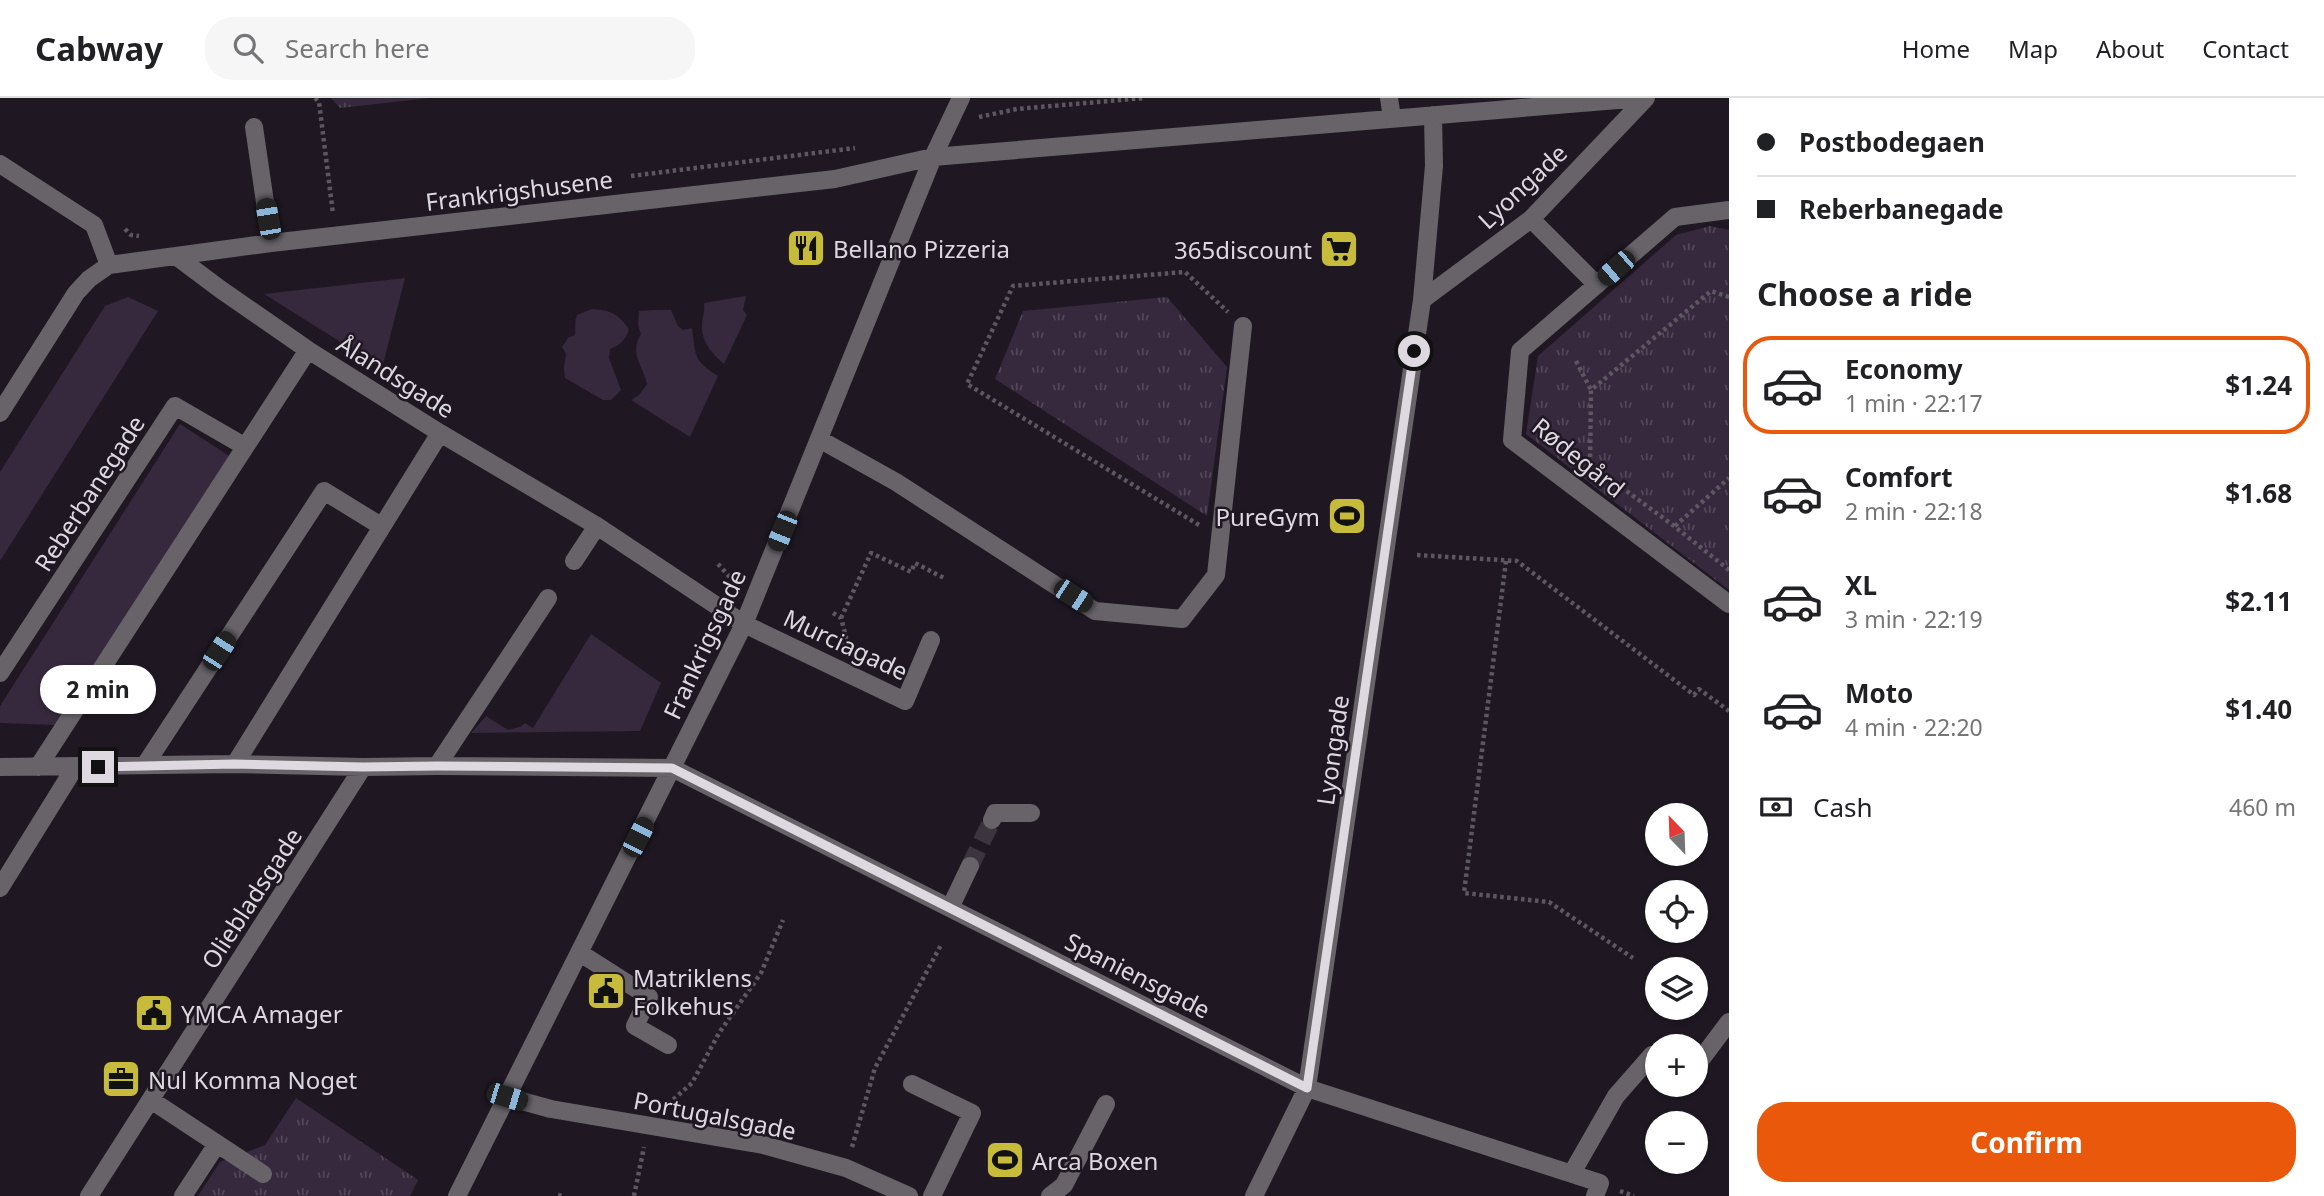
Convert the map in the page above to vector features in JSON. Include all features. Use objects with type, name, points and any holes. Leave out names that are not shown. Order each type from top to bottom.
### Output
[{"type":"street","name":"Frankrigsgade","points":[[457,1196],[744,624],[933,158],[961,98]]},
{"type":"street","points":[[1389,98],[1392,118]]},
{"type":"street","name":"Frankrigshusene","points":[[109,265],[271,243],[835,178],[933,158],[1644,98]]},
{"type":"street","name":"Lyongade","points":[[1422,300],[1531,219],[1644,98]]},
{"type":"street","name":"Lyongade","points":[[1254,1196],[1307,1088],[1422,300],[1434,166],[1433,115]]},
{"type":"street","points":[[254,127],[271,243]]},
{"type":"street","points":[[0,164],[94,225],[109,265],[89,279],[76,293],[0,413]]},
{"type":"street","name":"Rødegård","points":[[1729,210],[1675,216],[1520,351],[1512,440],[1729,604]]},
{"type":"street","points":[[1531,219],[1597,285]]},
{"type":"street","name":"Ålandsgade","points":[[176,256],[307,350],[597,526],[744,624]]},
{"type":"street","points":[[819,439],[896,482],[1095,611],[1182,619],[1216,575],[1243,326]]},
{"type":"street","points":[[38,767],[307,350]]},
{"type":"street","name":"Reberbanegade","points":[[0,673],[175,406],[244,446]]},
{"type":"street","points":[[234,764],[440,433]]},
{"type":"street","points":[[145,765],[324,491],[381,526]]},
{"type":"street","points":[[574,561],[597,526]]},
{"type":"street","points":[[437,766],[548,598]]},
{"type":"street","name":"Murciagade","points":[[744,624],[905,701],[931,640]]},
{"type":"street","points":[[0,767],[234,764],[672,768]]},
{"type":"street","points":[[0,888],[75,767]]},
{"type":"street","name":"Oliebladsgade","points":[[89,1196],[363,767]]},
{"type":"street","name":"Spaniensgade","points":[[672,768],[1307,1088],[1572,1173],[1597,1189]]},
{"type":"street","points":[[992,820],[995,813],[1031,813]]},
{"type":"street","points":[[950,908],[970,866]]},
{"type":"street","points":[[580,953],[649,997],[635,1026],[668,1045]]},
{"type":"street","points":[[1708,1050],[1729,1022]]},
{"type":"street","points":[[1572,1173],[1616,1096],[1645,1063]]},
{"type":"street","points":[[912,1084],[972,1113],[932,1196]]},
{"type":"street","name":"Portugalsgade","points":[[507,1097],[551,1110],[762,1145],[846,1168],[909,1196]]},
{"type":"street","points":[[151,1100],[263,1174]]},
{"type":"street","points":[[1050,1196],[1064,1185],[1106,1104]]},
{"type":"street","points":[[183,1196],[217,1144]]},
{"type":"path","points":[[315,98],[319,102],[336,236]]},
{"type":"path","points":[[948,124],[1017,110],[1144,98]]},
{"type":"path","points":[[624,177],[860,147]]},
{"type":"path","points":[[320,214],[333,213]]},
{"type":"path","points":[[125,229],[131,235],[149,234]]},
{"type":"path","points":[[1220,538],[967,384],[1013,286],[1185,272],[1243,326]]},
{"type":"path","points":[[1591,390],[1711,291],[1729,297]]},
{"type":"path","points":[[1576,361],[1591,390],[1590,464],[1729,570]]},
{"type":"path","points":[[1653,545],[1729,478]]},
{"type":"path","points":[[838,668],[846,638],[841,618],[871,553],[911,572],[915,563],[944,578]]},
{"type":"path","points":[[1417,555],[1517,561],[1694,695],[1699,690],[1729,711]]},
{"type":"path","points":[[1506,561],[1464,892],[1549,902],[1633,958]]},
{"type":"path","points":[[833,613],[841,618]]},
{"type":"path","points":[[635,1196],[645,1138],[653,1118],[692,1083],[719,1033],[761,973],[783,920]]},
{"type":"path","points":[[846,1168],[875,1068],[941,945]]},
{"type":"green space","points":[[331,98],[430,98],[340,108]]},
{"type":"green space","points":[[1710,226],[1729,230],[1729,590],[1526,434],[1538,356],[1676,235]]},
{"type":"green space","points":[[405,278],[382,368],[264,294]]},
{"type":"green space","points":[[746,296],[743,310],[747,315],[724,364],[712,352],[703,337],[704,303]]},
{"type":"green space","points":[[128,297],[158,311],[0,561],[0,472],[105,306]]},
{"type":"green space","points":[[1167,297],[1227,367],[1207,516],[995,379],[1023,311]]},
{"type":"green space","points":[[592,309],[614,314],[629,329],[622,342],[610,349],[609,358],[621,390],[611,400],[603,400],[565,378],[566,354],[562,347],[568,338],[575,335],[577,315]]},
{"type":"green space","points":[[671,310],[678,326],[683,330],[692,328],[697,357],[718,376],[690,437],[631,400],[639,395],[647,384],[636,353],[641,334],[638,325],[639,311]]},
{"type":"green space","points":[[180,424],[231,457],[55,725],[0,723],[0,706]]},
{"type":"green space","points":[[591,634],[661,683],[640,731],[471,733],[486,716],[508,730],[525,723],[533,728]]},
{"type":"green space","points":[[296,1098],[418,1180],[410,1196],[198,1196],[220,1162],[265,1145]]},
{"type":"tunnel","points":[[970,866],[992,820]]},
{"type":"place","name":"Bellano Pizzeria","points":[[806,248]]},
{"type":"place","name":"365discount","points":[[1339,249]]},
{"type":"place","name":"PureGym","points":[[1347,516]]},
{"type":"place","name":"Matriklens Folkehus","points":[[606,991]]},
{"type":"place","name":"YMCA Amager","points":[[154,1013]]},
{"type":"place","name":"Nul Komma Noget","points":[[121,1079]]},
{"type":"place","name":"Arca Boxen","points":[[1005,1160]]},
{"type":"route","points":[[98,767],[234,764],[672,768],[1307,1088],[1414,351]]}]
